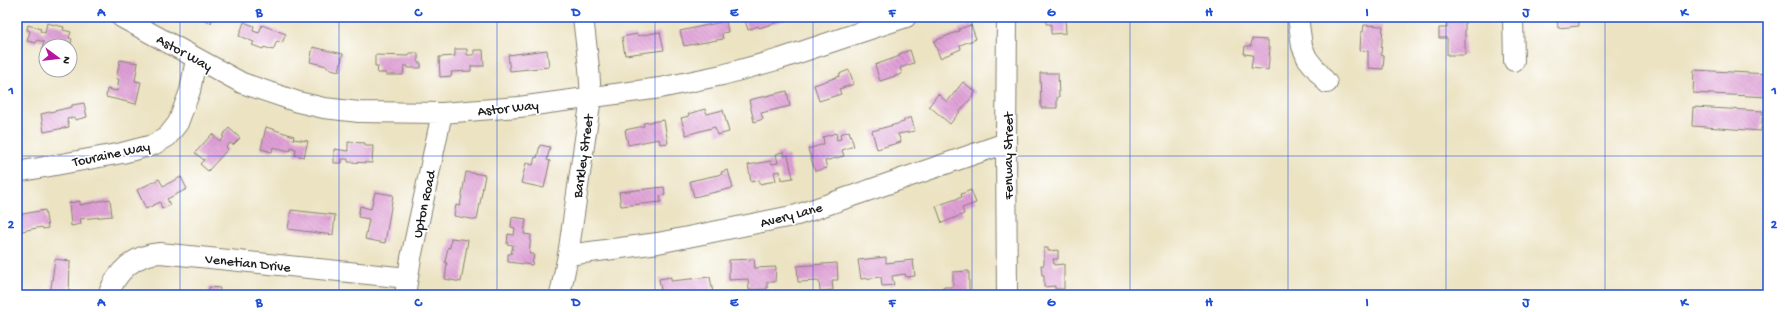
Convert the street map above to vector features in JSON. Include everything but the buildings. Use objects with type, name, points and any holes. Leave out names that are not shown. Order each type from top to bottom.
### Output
[{"type":"street","name":"Astor Way","points":[[121,17],[242,83],[324,108],[359,112],[442,113],[488,110],[660,88],[722,75],[835,42],[906,17]]},
{"type":"street","name":"Barkley Street","points":[[560,295],[568,255],[591,98],[583,17]]},
{"type":"street","name":"Fenway Street","points":[[1007,17],[1007,295]]},
{"type":"street","points":[[1298,17],[1302,46],[1307,58],[1327,83]]},
{"type":"street","points":[[1513,17],[1514,60]]},
{"type":"street","name":"Touraine Way","points":[[17,172],[153,146],[166,137],[178,123],[190,91],[196,59]]},
{"type":"street","name":"Upton Road","points":[[406,286],[442,113]]},
{"type":"street","name":"Avery Lane","points":[[568,255],[658,243],[797,215],[1006,143]]},
{"type":"street","name":"Venetian Drive","points":[[108,295],[111,286],[128,265],[139,257],[155,253],[230,259],[406,286]]}]
